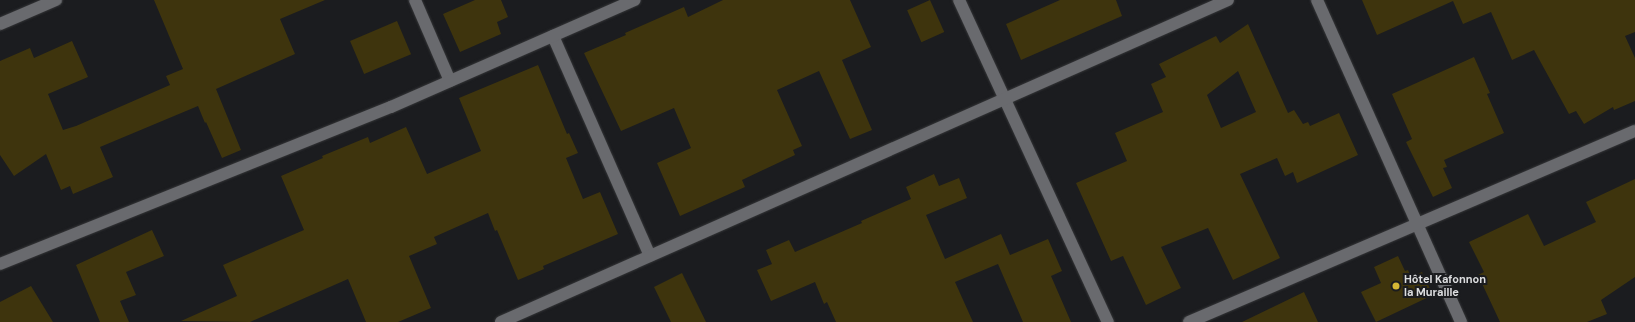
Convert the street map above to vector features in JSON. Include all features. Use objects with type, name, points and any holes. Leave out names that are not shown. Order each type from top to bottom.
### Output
[{"type":"street","points":[[0,24],[56,0]]},
{"type":"street","points":[[415,0],[450,81]]},
{"type":"street","points":[[0,264],[391,107],[635,0]]},
{"type":"street","points":[[959,0],[1108,322]]},
{"type":"street","points":[[501,322],[1228,0]]},
{"type":"street","points":[[1317,0],[1460,322]]},
{"type":"street","points":[[553,36],[650,256]]},
{"type":"street","points":[[1189,322],[1635,131]]},
{"type":"building","points":[[154,0],[325,0],[280,19],[295,54],[216,89],[241,150],[222,158],[198,106],[100,147],[113,177],[73,194],[70,186],[61,190],[46,154],[14,176],[0,155],[0,61],[30,48],[34,58],[72,41],[88,77],[48,94],[63,130],[76,126],[170,85],[166,76],[183,69]]},
{"type":"building","points":[[475,0],[501,0],[508,17],[497,22],[501,34],[460,52],[443,14]]},
{"type":"building","points":[[723,0],[850,0],[871,47],[842,60],[872,130],[850,139],[819,71],[777,90],[802,146],[793,150],[795,155],[742,180],[745,187],[680,216],[657,163],[691,148],[674,108],[621,131],[584,53],[684,7],[688,17]]},
{"type":"building","points":[[930,0],[944,32],[921,42],[907,10]]},
{"type":"building","points":[[1060,0],[1116,0],[1122,16],[1021,60],[1006,24]]},
{"type":"building","points":[[1362,0],[1635,0],[1635,32],[1625,36],[1635,58],[1635,101],[1614,110],[1613,107],[1584,124],[1576,111],[1569,114],[1534,50],[1512,60],[1491,12],[1463,24],[1453,1],[1377,35]]},
{"type":"building","points":[[397,21],[411,54],[364,74],[350,41]]},
{"type":"building","points":[[1248,24],[1288,113],[1294,110],[1303,124],[1308,122],[1310,126],[1339,113],[1358,155],[1297,183],[1293,172],[1285,176],[1277,158],[1240,174],[1280,258],[1233,280],[1208,228],[1161,247],[1181,288],[1146,305],[1123,256],[1111,261],[1076,183],[1127,161],[1115,133],[1163,112],[1151,84],[1166,77],[1159,64],[1216,36],[1220,43]],"holes":[[[1238,71],[1256,112],[1221,128],[1207,95]]]},
{"type":"building","points":[[1474,57],[1490,93],[1487,94],[1504,133],[1444,160],[1447,167],[1443,168],[1452,188],[1433,197],[1406,142],[1412,139],[1392,94]]},
{"type":"building","points":[[538,65],[567,134],[569,133],[578,153],[566,158],[583,199],[600,192],[618,234],[543,266],[544,269],[518,280],[497,230],[495,231],[488,213],[434,237],[437,244],[409,256],[431,308],[398,322],[366,322],[348,279],[250,322],[181,321],[237,296],[223,265],[304,230],[281,176],[323,158],[322,156],[368,137],[370,143],[406,127],[427,174],[481,151],[459,98]]},
{"type":"building","points":[[934,174],[939,186],[959,178],[967,198],[926,215],[945,259],[1001,234],[1010,255],[1048,239],[1062,271],[1051,276],[1071,322],[1023,322],[998,264],[955,282],[973,322],[836,322],[827,302],[824,304],[815,282],[771,301],[757,270],[772,264],[766,250],[789,240],[795,252],[862,223],[861,221],[911,199],[906,187]]},
{"type":"building","points":[[1635,179],[1635,277],[1601,300],[1607,314],[1587,322],[1500,322],[1478,275],[1484,272],[1469,242],[1528,214],[1544,246],[1596,222],[1586,202]]},
{"type":"building","points":[[152,230],[164,256],[126,272],[136,295],[120,301],[129,322],[100,322],[76,265]]},
{"type":"building","points":[[1398,256],[1405,271],[1408,270],[1411,277],[1422,272],[1433,295],[1376,322],[1361,292],[1381,283],[1374,267]]},
{"type":"building","points":[[682,273],[706,322],[671,322],[654,287]]},
{"type":"building","points":[[31,286],[53,322],[0,322],[0,302]]},
{"type":"building","points":[[1304,292],[1318,322],[1242,322]]},
{"type":"place","name":"Hôtel Kafonnon la Muraille","points":[[1396,286]]}]
